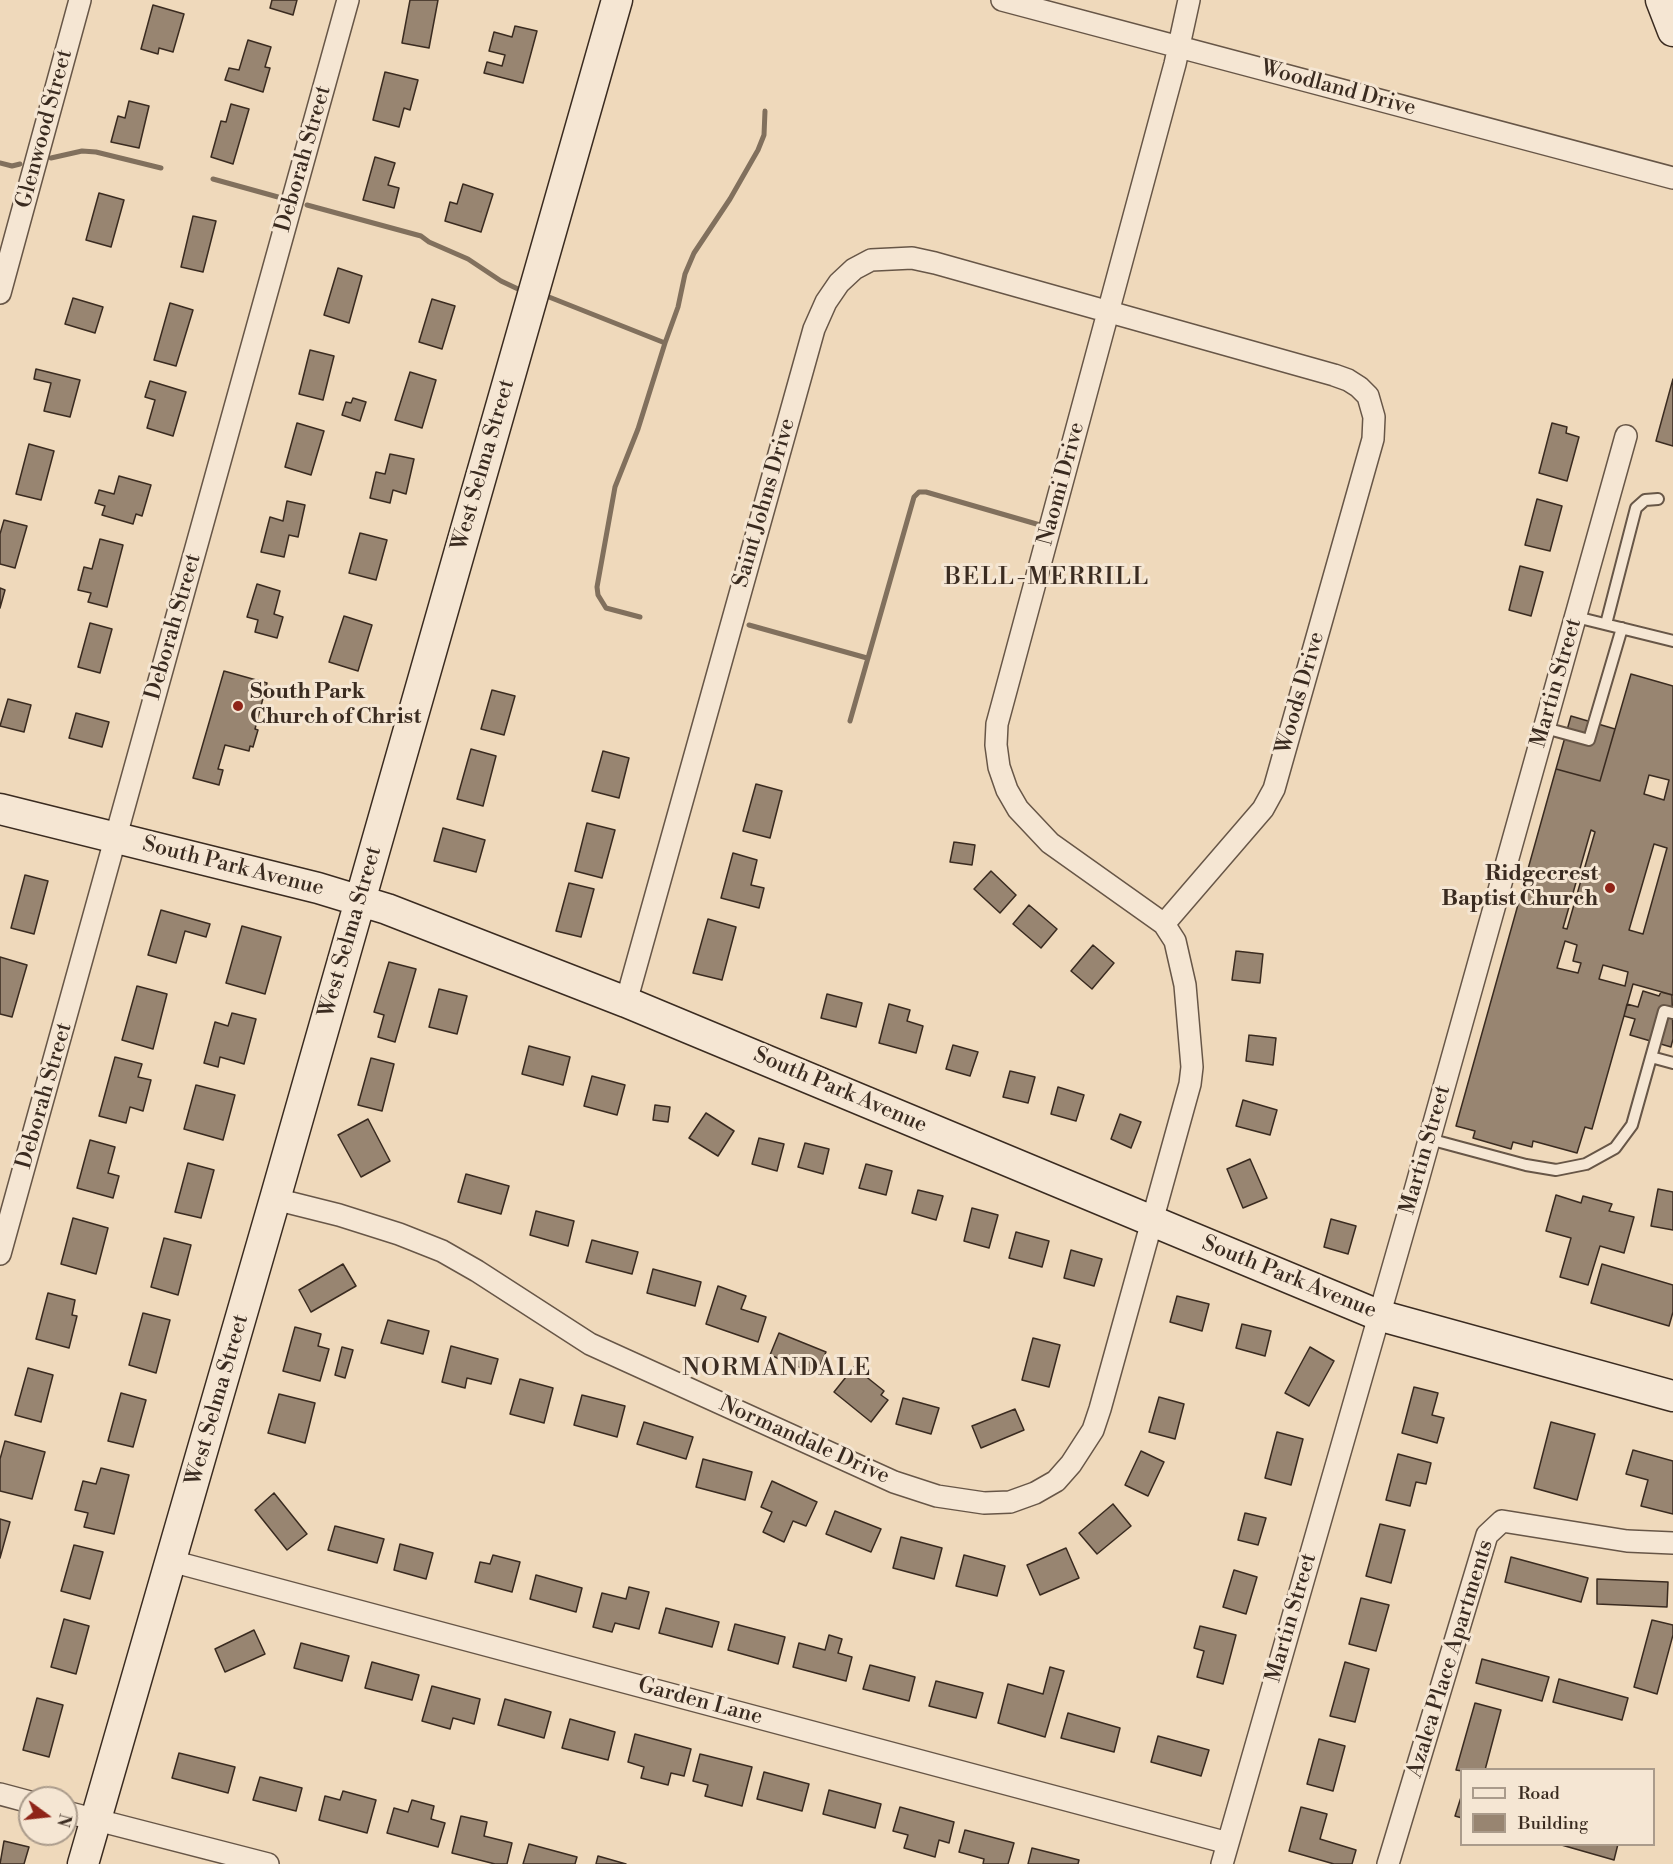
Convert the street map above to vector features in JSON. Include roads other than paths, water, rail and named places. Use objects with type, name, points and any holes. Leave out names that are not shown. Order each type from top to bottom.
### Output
[{"type":"street","name":"Glenwood Street","points":[[0,293],[80,0]]},
{"type":"street","name":"Deborah Street","points":[[0,1254],[348,0]]},
{"type":"street","name":"West Selma Street","points":[[83,1864],[276,1199],[617,0]]},
{"type":"street","name":"Woodland Drive","points":[[1002,0],[1673,178]]},
{"type":"street","name":"Naomi Drive","points":[[1164,924],[1050,843],[1032,825],[1018,809],[1007,789],[999,767],[996,745],[997,724],[1002,703],[1109,312],[1189,0]]},
{"type":"street","points":[[1661,0],[1673,31]]},
{"type":"street","name":"Saint Johns Drive","points":[[626,1002],[810,340],[826,302],[839,283],[854,269],[871,260],[912,258],[1109,312]]},
{"type":"street","name":"Woods Drive","points":[[1109,312],[1348,380],[1368,396],[1374,417],[1372,439],[1274,789],[1263,809],[1164,924]]},
{"type":"street","name":"Martin Street","points":[[1221,1864],[1429,1139],[1626,436]]},
{"type":"street","name":"South Park Avenue","points":[[0,809],[117,837],[387,909],[626,1002],[1378,1315],[1673,1396]]},
{"type":"street","points":[[1153,1222],[1190,1084],[1192,1067],[1185,985],[1175,941],[1164,924]]},
{"type":"street","name":"Normandale Drive","points":[[276,1199],[339,1215],[399,1234],[442,1251],[477,1270],[590,1344],[631,1364],[894,1482],[937,1496],[984,1503],[1010,1502],[1035,1493],[1056,1481],[1082,1449],[1093,1430],[1100,1409],[1153,1222]]},
{"type":"street","name":"Azalea Place Apartments","points":[[1388,1864],[1486,1535],[1502,1521],[1628,1541],[1673,1543]]},
{"type":"street","name":"Garden Lane","points":[[171,1562],[1228,1843]]},
{"type":"street","points":[[0,1794],[18,1799]]},
{"type":"street","points":[[78,1815],[268,1864]]},
{"type":"lane","points":[[1606,624],[1636,508],[1644,500],[1658,499]]},
{"type":"lane","points":[[1576,617],[1673,641]]},
{"type":"lane","points":[[1545,728],[1589,740],[1622,628]]},
{"type":"lane","points":[[1429,1139],[1526,1166],[1556,1170],[1586,1164],[1615,1148],[1632,1125],[1664,1011],[1673,1013]]},
{"type":"lane","points":[[1651,1057],[1673,1063]]},
{"type":"waterway","points":[[640,617],[606,608],[598,595],[597,587],[615,487],[638,429],[678,307],[685,274],[694,253],[730,199],[758,150],[764,135],[765,111]]},
{"type":"waterway","points":[[51,158],[82,151],[96,152],[161,168]]},
{"type":"waterway","points":[[0,163],[12,166],[20,164]]},
{"type":"waterway","points":[[213,179],[278,197]]},
{"type":"waterway","points":[[307,205],[421,236],[429,242],[468,259],[501,281],[518,289]]},
{"type":"waterway","points":[[549,297],[665,343]]},
{"type":"waterway","points":[[850,721],[914,497],[919,492],[926,492],[1040,525]]},
{"type":"waterway","points":[[749,625],[867,658]]},
{"type":"place","name":"South Park Church of Christ","points":[[238,706]]},
{"type":"place","name":"Ridgecrest Baptist Church","points":[[1610,888]]},
{"type":"district","name":"BELL-MERRILL","points":[[1047,578]]},
{"type":"district","name":"NORMANDALE","points":[[777,1369]]}]
